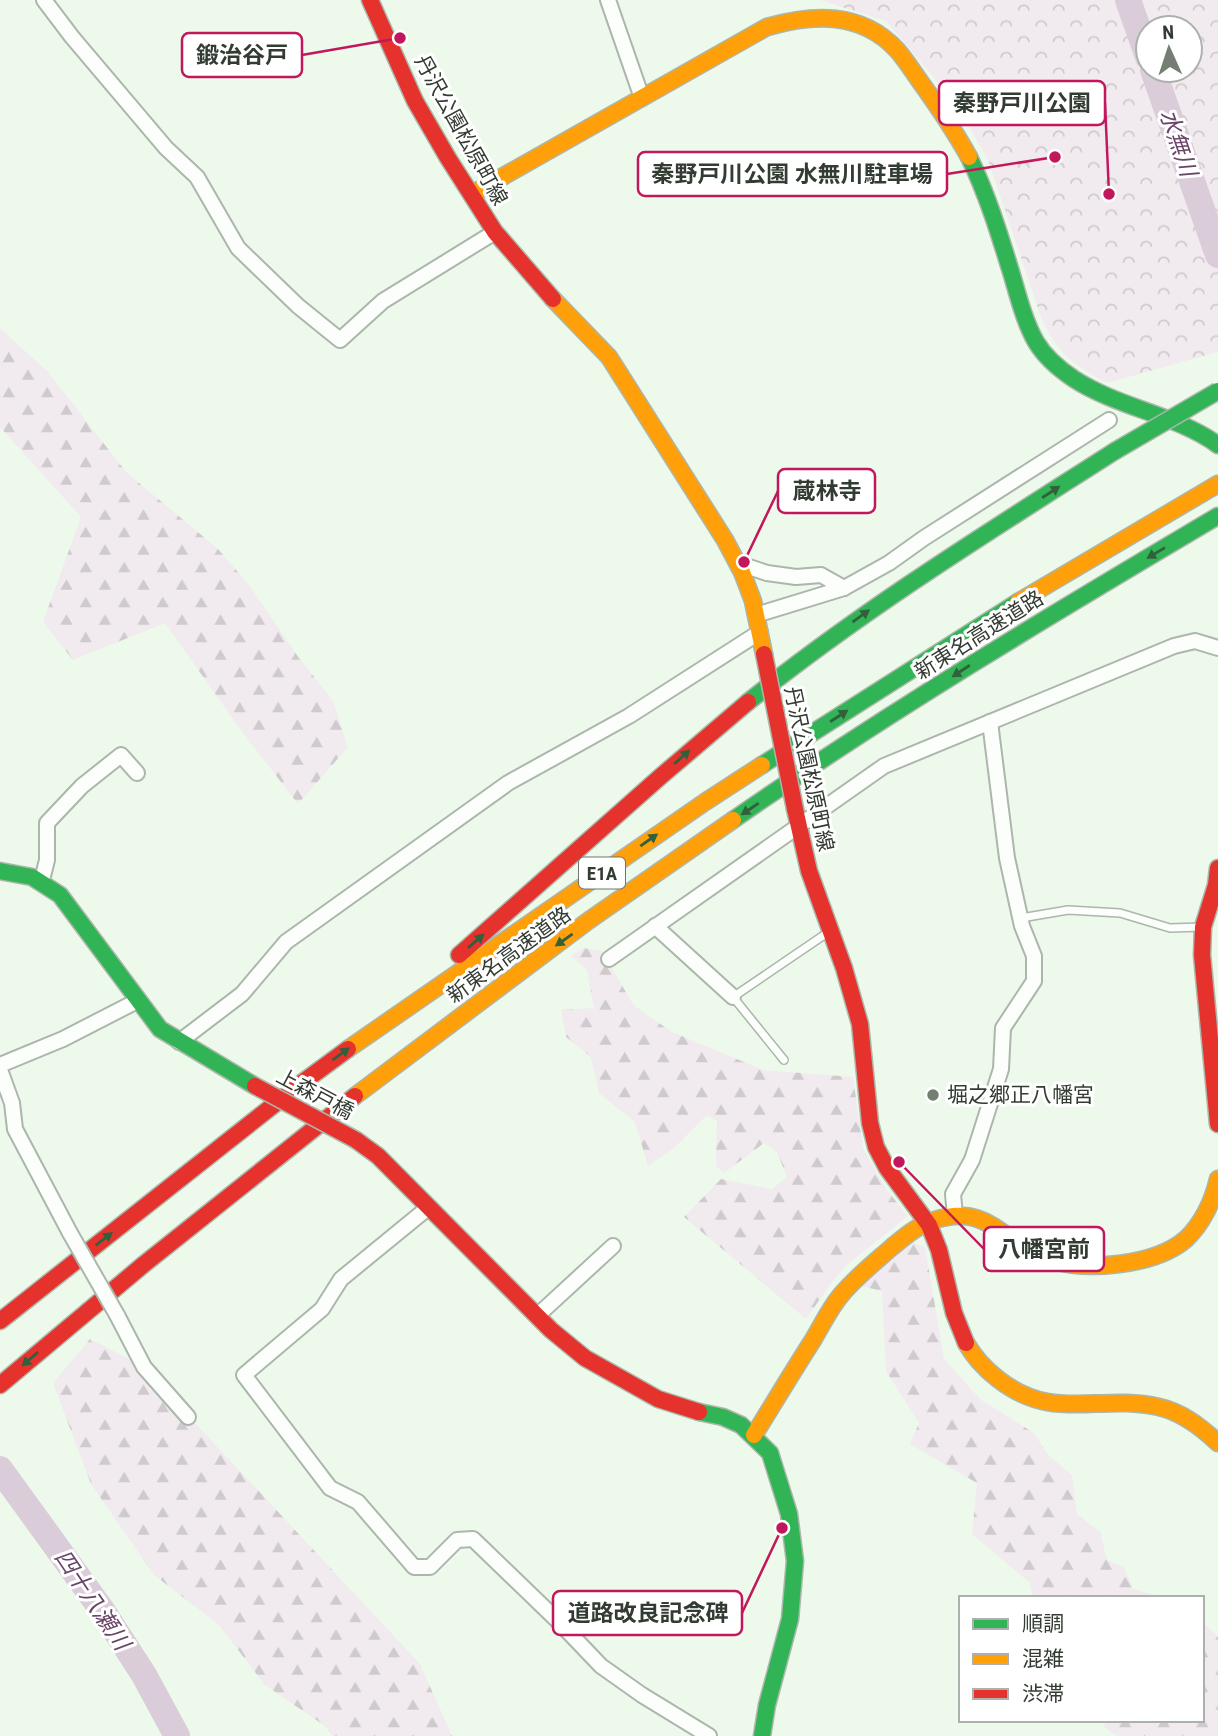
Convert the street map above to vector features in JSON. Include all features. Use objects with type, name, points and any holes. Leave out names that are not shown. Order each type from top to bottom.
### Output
[{"type":"main road","name":"丹沢公園松原町線","points":[[373,1],[415,101],[495,232],[609,357],[737,563],[758,624],[809,872],[853,998],[864,1045],[871,1132],[888,1171],[940,1250],[959,1334],[969,1351],[986,1370],[1013,1391],[1031,1400],[1062,1406],[1133,1403],[1159,1406],[1179,1413],[1218,1443]]},
{"type":"main road","points":[[472,194],[767,27],[790,20],[842,18],[869,29],[894,47],[942,112],[967,153],[983,188],[1028,323],[1038,346],[1049,359],[1086,387],[1203,434],[1218,445]]},
{"type":"main road","points":[[369,1034],[704,738],[785,673],[865,613],[1115,452],[1218,391]]},
{"type":"main road","name":"新東名高速道路","points":[[0,1321],[288,1093],[705,802],[999,613],[1218,484]]},
{"type":"main road","name":"新東名高速道路","points":[[0,1385],[400,1061],[547,952],[720,829],[1017,635],[1216,517]]},
{"type":"main road","points":[[1218,867],[1216,885],[1203,927],[1202,955],[1218,1124]]},
{"type":"main road","points":[[0,872],[21,872],[43,880]]},
{"type":"main road","name":"上森戸橋","points":[[43,880],[60,895],[160,1029],[255,1086],[356,1140],[378,1156],[537,1316],[585,1359],[657,1399],[678,1407],[723,1417],[741,1425],[754,1435]]},
{"type":"main road","points":[[762,1736],[767,1705],[790,1619],[795,1561],[789,1514],[780,1481],[770,1453],[754,1435],[840,1296],[855,1279],[922,1226],[955,1216],[985,1220],[1003,1230],[1035,1255],[1077,1266],[1135,1262],[1178,1245],[1199,1223],[1216,1192],[1218,1179]]},
{"type":"street","points":[[44,0],[166,148],[197,177],[238,248],[298,306],[341,340],[383,301],[495,232]]},
{"type":"street","points":[[608,0],[642,98]]},
{"type":"street","points":[[179,1042],[242,994],[286,942],[508,783],[629,716],[758,624],[844,588],[889,563],[1109,420]]},
{"type":"street","points":[[737,563],[786,576],[821,575],[844,588]]},
{"type":"street","points":[[610,959],[884,766],[1174,646],[1195,642],[1218,648]]},
{"type":"street","points":[[955,1216],[953,1194],[972,1160],[1001,1069],[1003,1028],[1034,981],[1034,956],[1020,918],[1007,858],[990,722]]},
{"type":"street","points":[[43,880],[47,860],[47,823],[82,786],[121,755],[137,773]]},
{"type":"street","points":[[654,926],[733,997]]},
{"type":"street","points":[[137,1001],[63,1039],[0,1067],[12,1103],[15,1129],[70,1233],[144,1367],[188,1417]]},
{"type":"street","points":[[429,1207],[341,1279],[322,1309],[244,1375],[330,1488],[358,1502],[414,1567],[430,1567],[457,1540],[473,1539],[559,1622],[601,1667],[709,1736]]},
{"type":"street","points":[[537,1316],[613,1245]]},
{"type":"lane","points":[[1020,918],[1068,910],[1120,913],[1170,928],[1203,927]]},
{"type":"lane","points":[[785,1060],[733,997],[830,930]]},
{"type":"green space","points":[[820,0],[1218,0],[1218,352],[1107,383],[1068,358],[1054,342],[1042,320],[988,160],[956,104],[886,21]]},
{"type":"green space","points":[[0,328],[48,372],[126,472],[218,549],[249,585],[299,658],[333,701],[348,747],[298,804],[240,729],[165,623],[73,660],[43,622],[81,517],[0,427]]},
{"type":"green space","points":[[583,948],[602,951],[634,1006],[672,1032],[763,1070],[853,1077],[863,1148],[886,1189],[908,1216],[848,1264],[806,1319],[684,1217],[721,1179],[772,1189],[787,1177],[777,1152],[764,1143],[724,1173],[716,1166],[717,1120],[706,1116],[673,1149],[648,1166],[635,1122],[599,1093],[591,1057],[566,1037],[561,1010],[594,1008],[587,970],[571,956]]},
{"type":"green space","points":[[913,1243],[925,1247],[944,1359],[981,1400],[1034,1433],[1048,1455],[1072,1475],[1077,1514],[1100,1532],[1107,1560],[1124,1567],[1133,1589],[1158,1596],[1033,1596],[1030,1583],[972,1534],[977,1483],[910,1444],[919,1423],[886,1371],[882,1291],[861,1286],[873,1271]]},
{"type":"green space","points":[[90,1339],[141,1365],[420,1664],[452,1736],[332,1736],[325,1726],[265,1685],[218,1624],[154,1575],[91,1484],[53,1383]]},
{"type":"green space","points":[[1204,1624],[1218,1637],[1218,1736],[1117,1736],[1104,1727],[1105,1722],[1204,1722]]},
{"type":"waterway","name":"水無川","points":[[1128,0],[1134,17]]},
{"type":"waterway","name":"水無川","points":[[1158,84],[1218,255]]},
{"type":"waterway","name":"四十八瀬川","points":[[0,1469],[102,1610],[144,1675],[177,1736]]},
{"type":"traffic: fast","points":[[969,157],[992,214],[1025,317],[1044,353],[1063,371],[1091,389],[1185,426],[1218,445]]},
{"type":"traffic: fast","points":[[1115,451],[1218,391]]},
{"type":"traffic: fast","points":[[748,702],[882,603],[1115,451]]},
{"type":"traffic: fast","points":[[733,820],[912,701],[1218,516]]},
{"type":"traffic: fast","points":[[762,765],[1018,602]]},
{"type":"traffic: fast","points":[[0,871],[32,877],[60,895],[160,1029],[255,1086]]},
{"type":"traffic: fast","points":[[699,1412],[723,1417],[741,1425],[770,1453],[789,1514],[795,1561],[790,1619],[767,1705],[762,1736]]},
{"type":"traffic: slow","points":[[472,194],[767,27],[819,18],[852,22],[883,37],[897,50],[939,108],[969,157]]},
{"type":"traffic: slow","points":[[553,299],[609,357],[725,540],[742,572],[753,601],[764,654]]},
{"type":"traffic: slow","points":[[1018,602],[1218,484]]},
{"type":"traffic: slow","points":[[348,1049],[762,765]]},
{"type":"traffic: slow","points":[[355,1096],[588,921],[733,820]]},
{"type":"traffic: slow","points":[[754,1435],[841,1295],[892,1247],[921,1226],[952,1216],[968,1216],[982,1220],[1047,1259],[1100,1266],[1138,1261],[1173,1248],[1186,1239],[1206,1212],[1218,1179]]},
{"type":"traffic: slow","points":[[966,1343],[976,1358],[998,1379],[1018,1392],[1038,1400],[1057,1404],[1116,1403],[1159,1407],[1176,1412],[1191,1421],[1218,1443]]},
{"type":"traffic: jam","points":[[370,0],[415,101],[448,158],[495,232],[553,299]]},
{"type":"traffic: jam","points":[[764,654],[795,809]]},
{"type":"traffic: jam","points":[[459,955],[748,702]]},
{"type":"traffic: jam","points":[[795,809],[809,871],[844,968],[860,1024],[870,1123],[876,1147],[887,1168],[929,1225],[939,1250],[954,1313],[966,1343]]},
{"type":"traffic: jam","points":[[1218,868],[1216,885],[1203,927],[1202,955],[1218,1124]]},
{"type":"traffic: jam","points":[[0,1321],[348,1049]]},
{"type":"traffic: jam","points":[[255,1086],[356,1140]]},
{"type":"traffic: jam","points":[[0,1385],[143,1265],[355,1096]]},
{"type":"traffic: jam","points":[[356,1140],[378,1156],[551,1330],[585,1358],[658,1399],[699,1412]]},
{"type":"place","name":"鍛治谷戸","points":[[400,38]]},
{"type":"place","name":"秦野戸川公園 水無川駐車場","points":[[1055,157]]},
{"type":"place","name":"秦野戸川公園","points":[[1109,194]]},
{"type":"place","name":"蔵林寺","points":[[744,562]]},
{"type":"place","name":"堀之郷正八幡宮","points":[[933,1095]]},
{"type":"place","name":"八幡宮前","points":[[899,1162]]},
{"type":"place","name":"道路改良記念碑","points":[[782,1528]]}]
